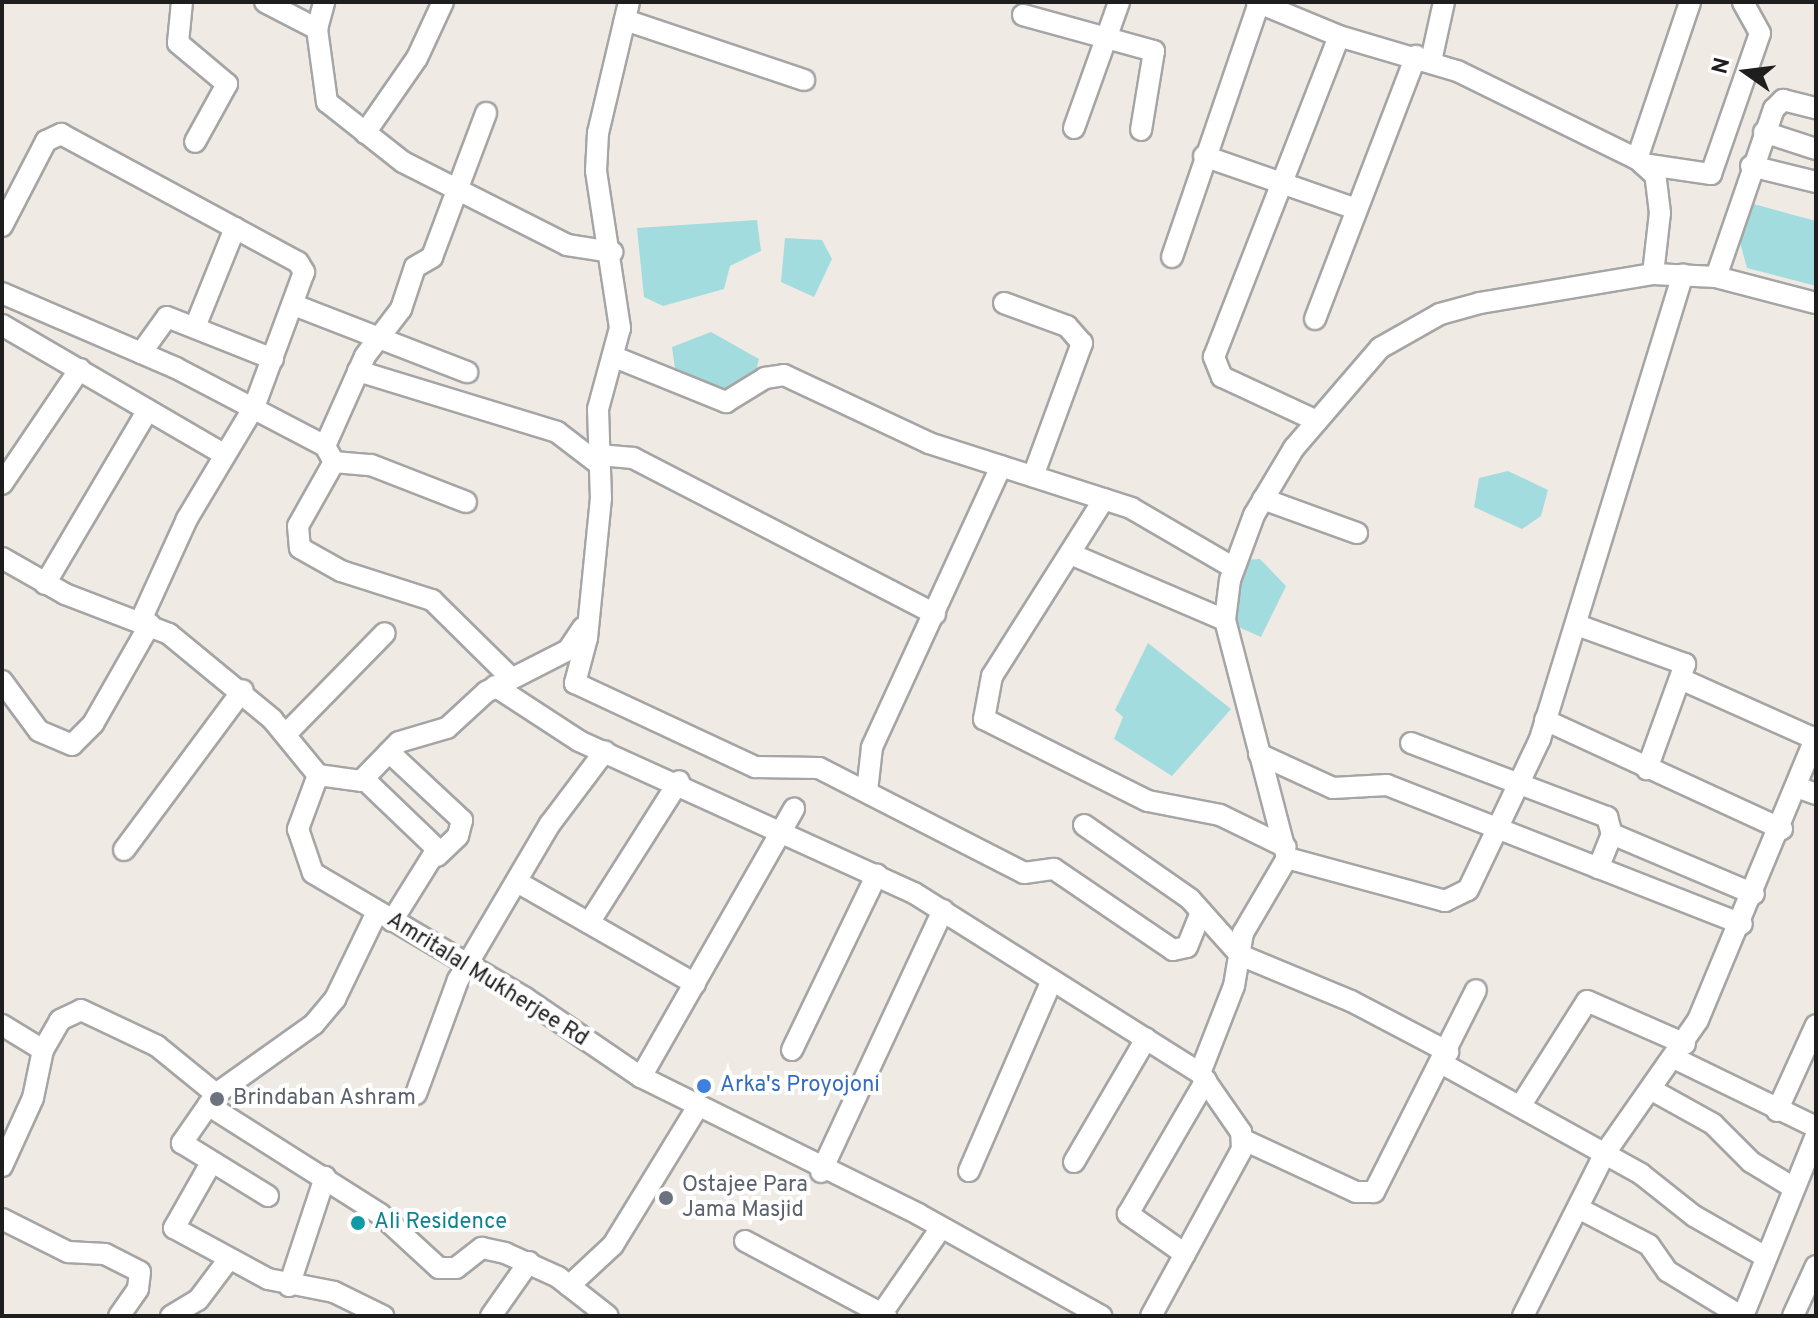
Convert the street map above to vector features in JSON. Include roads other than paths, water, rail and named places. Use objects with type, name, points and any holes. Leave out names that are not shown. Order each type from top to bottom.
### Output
[{"type":"street","points":[[182,2],[178,43],[227,84],[195,142]]},
{"type":"street","points":[[265,2],[317,29]]},
{"type":"street","points":[[324,2],[317,29],[327,102],[365,133],[456,191],[567,245],[612,252]]},
{"type":"street","points":[[365,133],[417,58],[443,2]]},
{"type":"street","points":[[1074,128],[1119,2]]},
{"type":"street","points":[[1172,257],[1258,2],[1295,7],[1339,36],[1424,58],[1640,161],[1711,174],[1760,33],[1743,2]]},
{"type":"street","points":[[1315,319],[1356,209],[1424,58],[1444,2]]},
{"type":"street","points":[[1640,161],[1690,2]]},
{"type":"street","points":[[804,80],[627,11],[597,146],[620,298],[617,358],[598,409],[600,460],[587,622],[575,683],[755,767],[780,771],[808,764],[867,791],[1019,871],[1046,868],[1068,876],[1173,950],[1187,947],[1201,912]]},
{"type":"street","points":[[1023,15],[1107,36],[1157,58],[1141,130]]},
{"type":"street","points":[[1317,421],[1222,377],[1214,365],[1339,36]]},
{"type":"street","points":[[1716,277],[1764,132],[1783,100],[1816,108]]},
{"type":"street","points":[[486,113],[432,257],[415,267],[401,309],[358,371],[329,454],[298,526],[300,548],[341,571],[432,600],[503,682],[548,724],[785,829],[943,910],[1203,1076],[1244,1140],[1367,1195],[1381,1183],[1476,990]]},
{"type":"street","points":[[1764,132],[1816,149]]},
{"type":"street","points":[[2,226],[46,141],[61,134],[298,262],[303,284],[254,407],[225,455],[93,724],[72,745],[39,731],[2,681]]},
{"type":"street","points":[[1204,156],[1356,209]]},
{"type":"street","points":[[1640,161],[1660,192],[1653,274]]},
{"type":"street","points":[[1751,166],[1816,182]]},
{"type":"street","points":[[195,327],[235,228]]},
{"type":"street","points":[[1185,1254],[1128,1214],[1203,1076],[1240,955],[1245,928],[1286,852],[1225,620],[1234,568],[1263,499],[1317,421],[1380,348],[1440,314],[1653,274],[1716,277],[1816,303]]},
{"type":"street","points":[[1104,499],[1073,555],[992,676],[984,719],[1148,801],[1220,815],[1286,852],[1457,900],[1497,831],[1545,720],[1577,625],[1683,274]]},
{"type":"street","points":[[2,293],[141,353],[254,407],[329,454],[371,465],[466,502]]},
{"type":"street","points":[[1004,303],[1067,326],[1082,343],[1033,476]]},
{"type":"street","points":[[294,305],[467,372]]},
{"type":"street","points":[[141,353],[161,318],[195,327],[273,359]]},
{"type":"street","points":[[2,325],[225,455]]},
{"type":"street","points":[[617,358],[726,402],[765,378],[784,375],[917,438],[1104,499],[1234,568]]},
{"type":"street","points":[[2,484],[80,369]]},
{"type":"street","points":[[358,371],[557,432],[600,460],[645,463],[935,614]]},
{"type":"street","points":[[45,584],[148,410]]},
{"type":"street","points":[[867,791],[872,747],[1001,466]]},
{"type":"street","points":[[1263,499],[1357,533]]},
{"type":"street","points":[[1073,555],[1225,620]]},
{"type":"street","points":[[2,558],[45,584],[145,622],[243,690],[286,734],[318,775],[342,784],[364,779],[409,735],[447,728],[503,682],[568,650],[587,622]]},
{"type":"street","points":[[1577,625],[1678,661],[1683,680],[1647,769]]},
{"type":"street","points":[[286,734],[385,633]]},
{"type":"street","points":[[1523,1316],[1605,1153],[1680,1051],[1742,924],[1782,829],[1807,791],[1815,738],[1683,680]]},
{"type":"street","points":[[124,850],[243,690]]},
{"type":"street","points":[[1545,720],[1782,829]]},
{"type":"street","points":[[1411,743],[1597,811],[1612,834],[1754,894]]},
{"type":"street","points":[[416,1094],[468,965],[519,883],[550,824],[605,751]]},
{"type":"street","points":[[268,1196],[182,1143],[212,1100],[314,1024],[335,999],[384,916],[458,836],[462,820],[389,752]]},
{"type":"street","points":[[1259,754],[1320,785],[1387,785],[1497,831],[1742,924]]},
{"type":"street","name":"Amritalal Mukherjee Rd","points":[[318,775],[300,818],[300,852],[313,873],[468,965],[641,1077],[821,1172],[941,1228],[1101,1316]]},
{"type":"street","points":[[364,779],[429,838],[437,856]]},
{"type":"street","points":[[589,923],[679,781]]},
{"type":"street","points":[[641,1077],[794,809]]},
{"type":"street","points":[[1084,825],[1201,912],[1240,955],[1351,1001],[1605,1153],[1766,1257]]},
{"type":"street","points":[[1598,868],[1612,834]]},
{"type":"street","points":[[792,1050],[877,874]]},
{"type":"street","points":[[519,883],[695,984]]},
{"type":"street","points":[[821,1172],[943,910]]},
{"type":"street","points":[[969,1171],[1052,980]]},
{"type":"street","points":[[1521,1105],[1587,1001],[1680,1051],[1777,1111],[1816,1127]]},
{"type":"street","points":[[2,1166],[33,1098],[43,1050],[69,1014],[95,1013],[157,1046],[212,1100],[380,1214],[439,1268],[456,1268],[482,1248],[529,1262],[569,1286],[608,1316]]},
{"type":"street","points":[[2,1025],[43,1050]]},
{"type":"street","points":[[1777,1111],[1814,1033]]},
{"type":"street","points":[[1074,1162],[1146,1039]]},
{"type":"street","points":[[1652,1090],[1713,1124],[1751,1162],[1794,1188]]},
{"type":"street","points":[[569,1286],[613,1245],[697,1108]]},
{"type":"street","points":[[1578,1208],[1649,1245],[1667,1271],[1742,1316],[1816,1135]]},
{"type":"street","points":[[1151,1316],[1244,1140]]},
{"type":"street","points":[[211,1163],[174,1228],[229,1259],[289,1286],[346,1296],[383,1316]]},
{"type":"street","points":[[289,1286],[325,1177]]},
{"type":"street","points":[[2,1219],[68,1252],[105,1254],[140,1272],[138,1289],[119,1316]]},
{"type":"street","points":[[745,1241],[883,1315],[941,1228]]},
{"type":"street","points":[[180,1314],[198,1300],[229,1259]]},
{"type":"street","points":[[491,1316],[529,1262]]},
{"type":"street","points":[[1793,1316],[1816,1266]]},
{"type":"water","points":[[1750,203],[1816,221],[1816,286],[1747,268],[1739,239]]},
{"type":"water","points":[[757,220],[761,251],[730,266],[724,289],[663,306],[644,297],[637,228]]},
{"type":"water","points":[[785,238],[822,240],[832,259],[814,297],[781,282]]},
{"type":"water","points":[[711,332],[759,359],[751,391],[735,407],[676,376],[672,347]]},
{"type":"water","points":[[1508,471],[1548,490],[1541,516],[1522,529],[1474,507],[1479,478]]},
{"type":"water","points":[[1260,559],[1286,586],[1261,637],[1227,622],[1244,560]]},
{"type":"water","points":[[1148,643],[1231,709],[1172,776],[1114,739],[1123,717],[1115,710]]},
{"type":"place","name":"Arka's Proyojoni","points":[[704,1086]]},
{"type":"place","name":"Brindaban Ashram","points":[[217,1099]]},
{"type":"place","name":"Ostajee Para Jama Masjid","points":[[666,1198]]},
{"type":"place","name":"Ali Residence","points":[[358,1223]]}]
